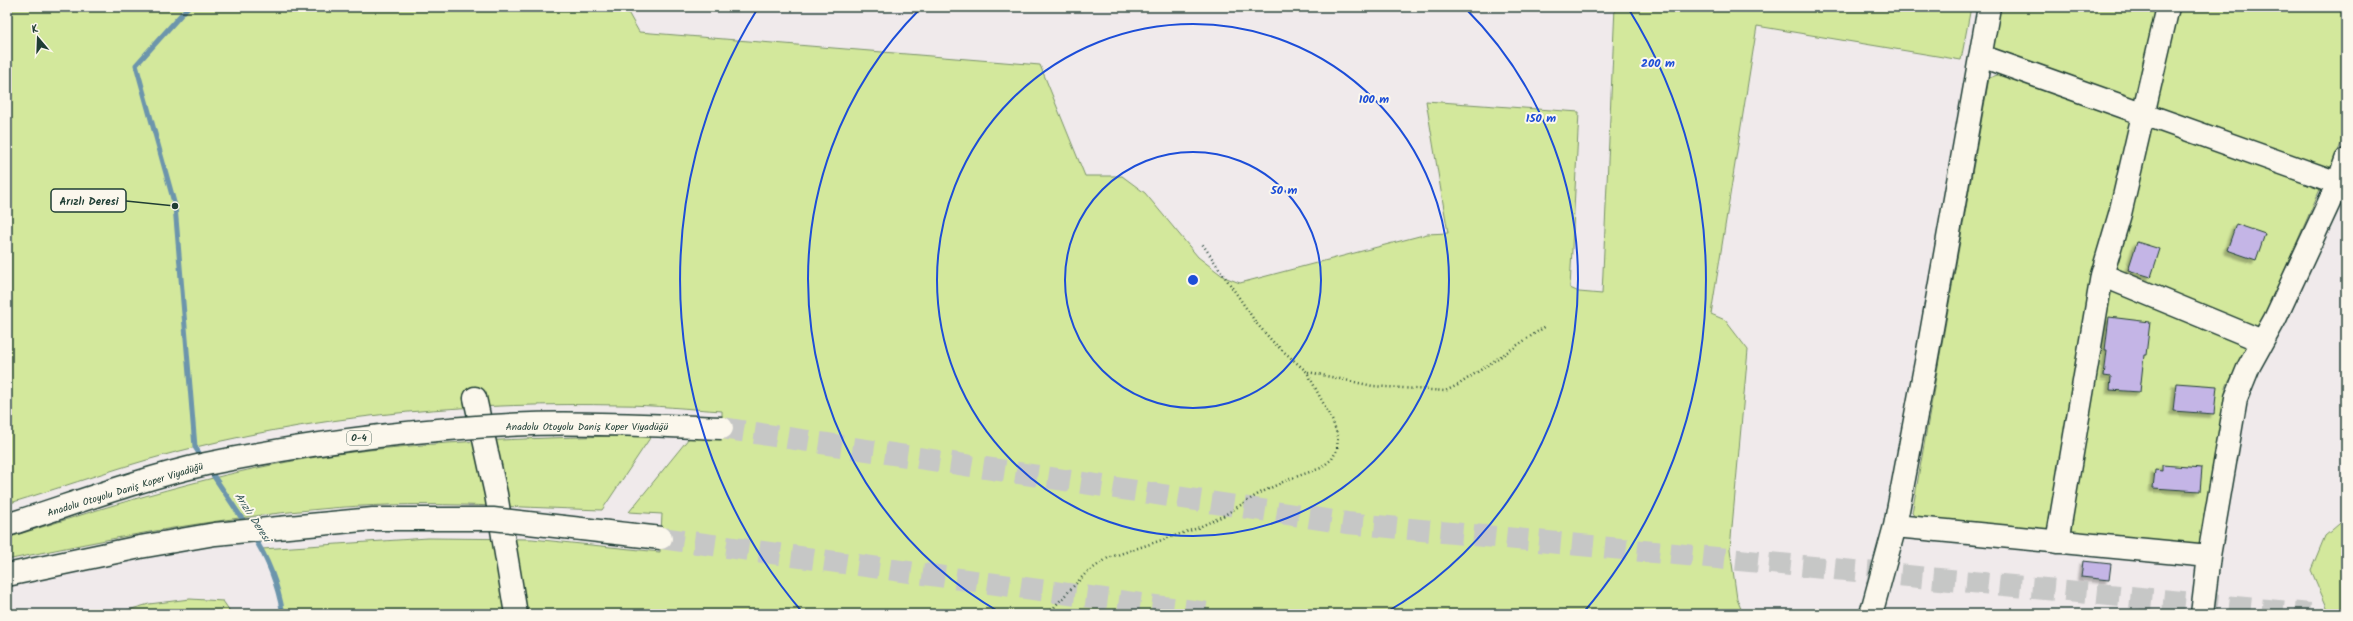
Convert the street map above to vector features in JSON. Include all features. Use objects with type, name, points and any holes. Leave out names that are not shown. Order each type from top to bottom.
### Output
[{"type":"main road","points":[[1871,614],[1895,526],[1989,7]]},
{"type":"main road","points":[[2057,542],[2102,275],[2120,214],[2168,7]]},
{"type":"main road","points":[[1981,56],[2338,183]]},
{"type":"main road","points":[[2202,614],[2209,556],[2236,398],[2249,366],[2274,319],[2338,183],[2346,160]]},
{"type":"main road","points":[[2102,275],[2262,341]]},
{"type":"main road","points":[[475,398],[496,494],[516,614]]},
{"type":"main road","name":"Anadolu Otoyolu Daniş Koper Viyadüğü","points":[[7,524],[156,478],[204,465],[296,447],[358,438],[449,428],[534,424],[722,428]]},
{"type":"main road","points":[[7,575],[215,534],[373,519],[493,519],[661,538]]},
{"type":"main road","points":[[1895,526],[2209,556]]},
{"type":"path","points":[[1050,614],[1054,606],[1086,573],[1108,558],[1195,529],[1223,516],[1260,493],[1287,480],[1321,468],[1332,459],[1337,450],[1338,437],[1333,422],[1307,372],[1274,344],[1257,324],[1201,242]]},
{"type":"path","points":[[1307,372],[1373,386],[1445,391],[1458,385],[1546,326]]},
{"type":"green space","points":[[7,7],[625,7],[639,32],[1040,65],[1085,176],[1122,176],[1145,193],[1198,257],[1224,277],[1240,283],[1427,234],[1448,233],[1426,101],[1579,112],[1570,288],[1579,292],[1602,294],[1615,7],[1971,7],[1961,60],[1757,26],[1711,314],[1725,320],[1748,350],[1730,549],[1737,599],[1743,614],[283,614],[278,588],[262,549],[428,538],[532,539],[660,552],[662,514],[629,512],[689,438],[722,428],[722,411],[633,405],[514,406],[460,408],[354,418],[248,435],[196,447],[125,467],[7,504]]},
{"type":"green space","points":[[1999,7],[2346,7],[2346,132],[2330,170],[1992,49]]},
{"type":"green space","points":[[2000,74],[2321,187],[2266,313],[2226,387],[2202,549],[1916,518],[1912,513],[1989,78]]},
{"type":"green space","points":[[652,435],[602,510],[496,506],[356,506],[281,513],[202,523],[7,560],[7,538],[126,501],[247,470],[330,455],[410,446],[531,439]]},
{"type":"green space","points":[[2346,518],[2346,614],[2330,614],[2311,570],[2325,536]]},
{"type":"green space","points":[[190,599],[223,601],[232,614],[114,614],[149,604]]},
{"type":"building","points":[[2236,224],[2265,234],[2256,260],[2227,250]]},
{"type":"building","points":[[2137,242],[2160,249],[2151,277],[2128,270]]},
{"type":"building","points":[[2109,317],[2150,322],[2146,355],[2144,355],[2140,392],[2110,390],[2111,377],[2104,376]]},
{"type":"building","points":[[2176,383],[2217,386],[2214,414],[2173,411]]},
{"type":"building","points":[[2162,465],[2202,468],[2200,491],[2153,488],[2155,470],[2162,471]]},
{"type":"building","points":[[2083,561],[2111,564],[2109,580],[2081,577]]},
{"type":"waterway","name":"Arızlı Deresi","points":[[188,7],[136,65],[175,206],[195,447],[203,459]]},
{"type":"waterway","name":"Arızlı Deresi","points":[[209,469],[247,526]]},
{"type":"waterway","name":"Arızlı Deresi","points":[[253,536],[264,554],[272,574],[283,614]]},
{"type":"tunnel","points":[[722,428],[1347,523],[2310,614]]},
{"type":"tunnel","points":[[661,538],[1215,614]]},
{"type":"place","name":"Arızlı Deresi","points":[[175,206]]}]
